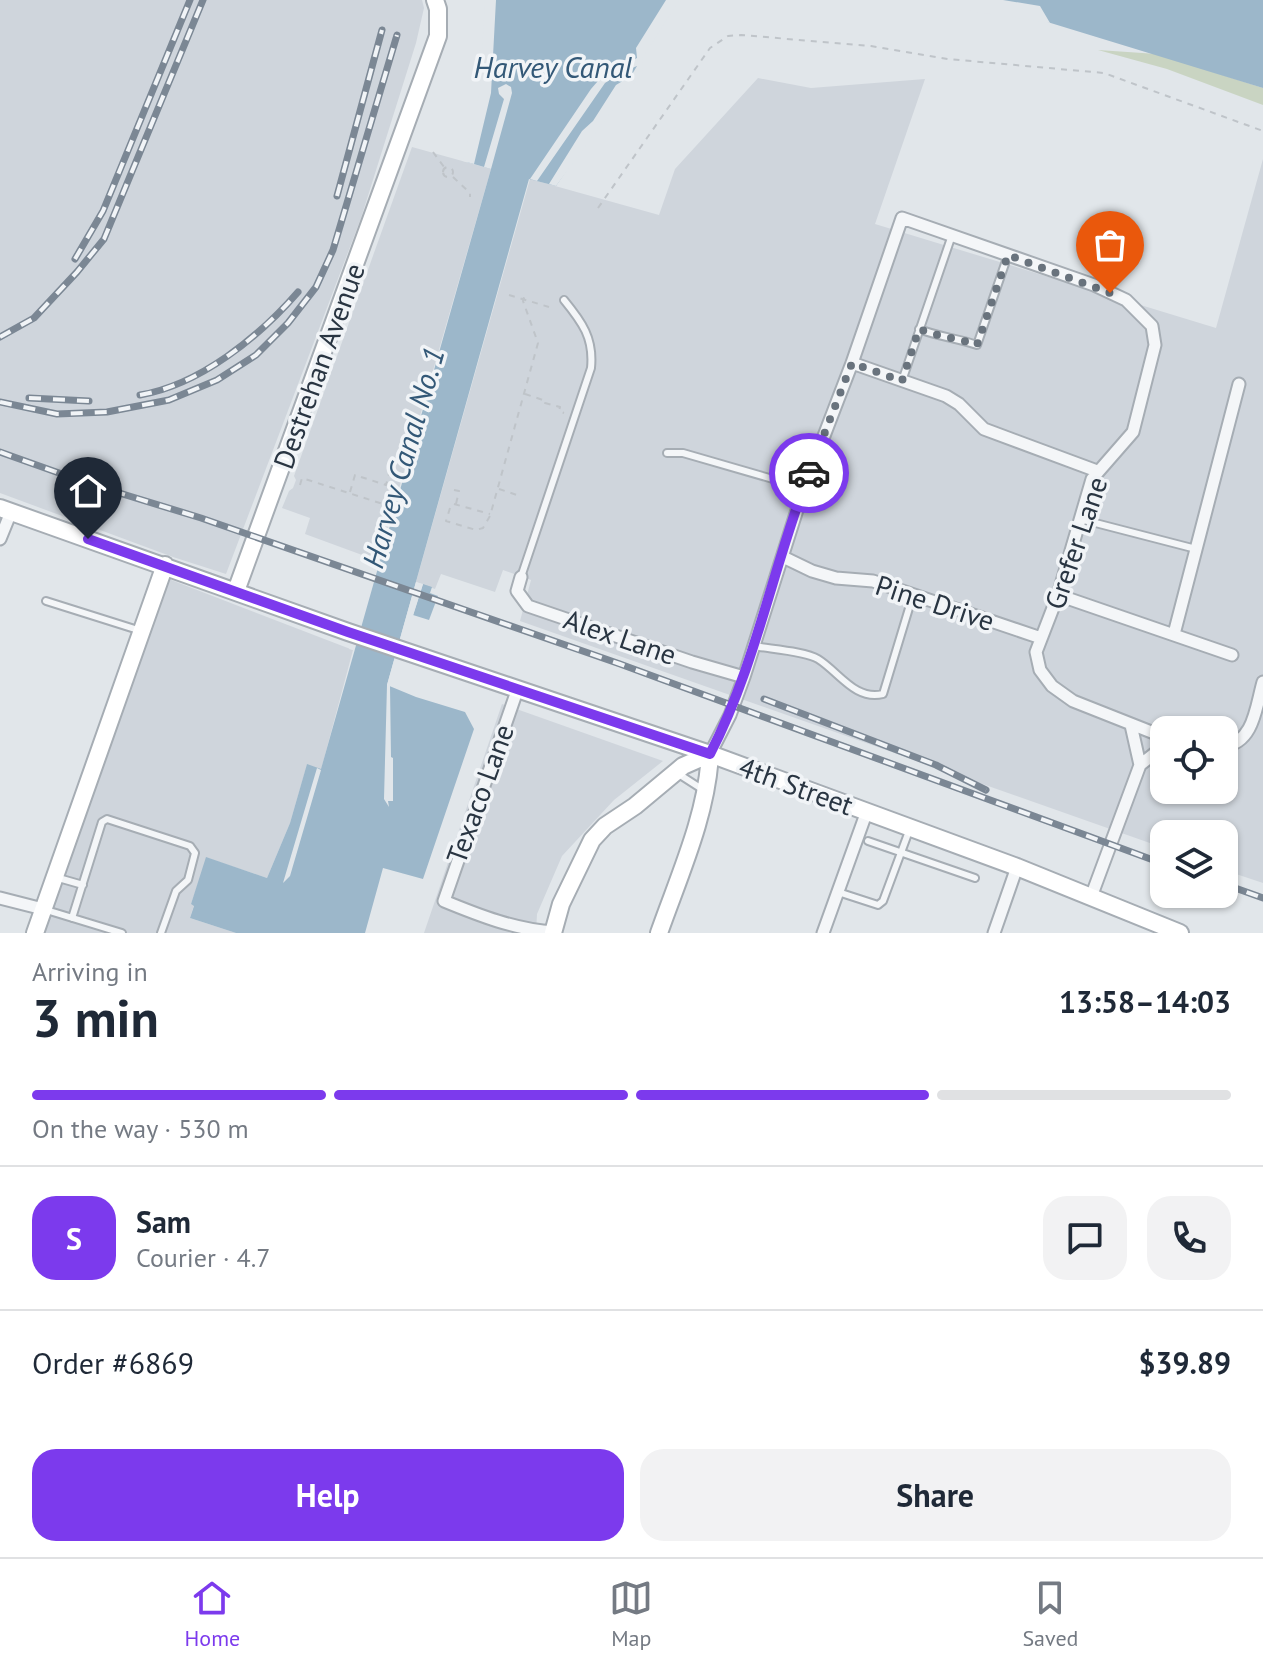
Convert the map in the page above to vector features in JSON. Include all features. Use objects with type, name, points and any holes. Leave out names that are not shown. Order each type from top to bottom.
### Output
[{"type":"main road","name":"Destrehan Avenue","points":[[236,591],[438,36],[435,0]]},
{"type":"main road","name":"4th Street","points":[[6,510],[348,632],[710,754],[1017,867],[1173,932]]},
{"type":"main road","points":[[35,933],[165,565]]},
{"type":"main road","points":[[554,932],[561,904],[592,840],[605,826],[683,766],[710,754]]},
{"type":"main road","points":[[659,933],[689,850],[705,791],[710,754]]},
{"type":"street","points":[[710,754],[730,715],[744,677],[804,488],[852,363],[902,218],[1008,255]]},
{"type":"street","name":"Grefer Lane","points":[[1008,255],[1094,285],[1126,300],[1152,326],[1155,345],[1133,432],[1092,479],[1058,595],[1036,652],[1040,670],[1052,686],[1073,701],[1150,732]]},
{"type":"street","points":[[852,363],[946,396],[959,404],[984,429],[1097,471]]},
{"type":"street","points":[[1174,634],[1239,384]]},
{"type":"street","points":[[0,539],[6,510]]},
{"type":"street","name":"Pine Drive","points":[[783,557],[824,574],[873,581],[1041,638]]},
{"type":"street","name":"Alex Lane","points":[[521,577],[517,591],[528,606],[744,677]]},
{"type":"street","points":[[1058,595],[1232,655]]},
{"type":"street","points":[[1238,741],[1249,731],[1263,682]]},
{"type":"street","name":"Texaco Lane","points":[[518,688],[444,901],[523,927],[554,932]]},
{"type":"street","points":[[1131,725],[1140,765]]},
{"type":"street","points":[[1091,897],[1140,765],[1150,757]]},
{"type":"street","points":[[823,933],[867,811]]},
{"type":"street","points":[[994,933],[1017,867]]},
{"type":"street","points":[[0,898],[43,909]]},
{"type":"lane","points":[[902,381],[952,235]]},
{"type":"lane","points":[[919,329],[977,345],[1008,255]]},
{"type":"lane","points":[[521,577],[591,368],[593,353],[590,338],[583,323],[564,300]]},
{"type":"lane","points":[[667,453],[683,453],[804,488]]},
{"type":"lane","points":[[1080,519],[1196,549]]},
{"type":"lane","points":[[754,646],[815,657],[852,688],[873,697],[883,694],[913,595]]},
{"type":"lane","points":[[46,601],[142,631]]},
{"type":"lane","points":[[676,773],[705,791]]},
{"type":"lane","points":[[72,918],[102,822],[107,819],[190,846],[195,853],[188,880],[176,891],[161,933]]},
{"type":"lane","points":[[838,892],[878,905],[883,901],[910,828]]},
{"type":"lane","points":[[868,841],[975,878]]},
{"type":"lane","points":[[55,877],[83,885]]},
{"type":"lane","points":[[43,909],[122,933]]},
{"type":"path","points":[[598,208],[710,48],[728,36],[871,46],[948,59],[1104,73],[1263,131]]},
{"type":"path","points":[[433,152],[446,168],[452,169],[452,176]]},
{"type":"path","points":[[446,168],[445,176],[452,176],[470,193],[470,197]]},
{"type":"path","points":[[509,295],[549,307]]},
{"type":"path","points":[[450,508],[446,521],[476,530],[486,525],[538,343],[524,299]]},
{"type":"path","points":[[523,394],[546,401],[560,407],[559,411],[575,416]]},
{"type":"path","points":[[350,493],[355,475],[386,485],[390,470],[393,471]]},
{"type":"path","points":[[300,485],[302,478],[383,504],[388,489]]},
{"type":"path","points":[[497,489],[520,496]]},
{"type":"path","points":[[454,490],[459,491],[455,504],[490,514]]},
{"type":"shaded area","points":[[0,0],[422,0],[424,8],[416,43],[361,218],[226,574],[0,493]]},
{"type":"shaded area","points":[[758,78],[811,88],[925,79],[875,224],[1216,328],[1263,159],[1263,883],[1238,875],[1238,820],[1150,820],[1150,843],[520,621],[531,580],[503,570],[495,592],[441,574],[435,589],[416,582],[530,179],[659,215],[675,169]]},
{"type":"shaded area","points":[[412,147],[491,169],[377,565],[372,563],[373,559],[305,534],[310,518],[282,508],[296,480],[294,476]]},
{"type":"shaded area","points":[[166,578],[353,650],[321,770],[307,765],[290,823],[267,878],[207,858],[191,904],[194,905],[190,918],[236,933],[42,933]]},
{"type":"shaded area","points":[[502,704],[663,761],[614,800],[562,856],[537,914],[536,933],[424,933]]},
{"type":"green space","points":[[1098,50],[1157,54],[1263,88],[1263,105],[1167,69]]},
{"type":"water","name":"Harvey Canal","points":[[488,0],[675,0],[638,58],[639,74],[622,90],[556,186],[529,179],[387,685],[465,712],[474,729],[423,879],[383,868],[365,933],[236,933],[190,918],[194,906],[191,904],[206,857],[267,878],[290,823],[307,764],[321,769],[491,169],[467,162],[484,93]]},
{"type":"water","points":[[926,0],[1263,0],[1263,88],[1018,13]]},
{"type":"water","points":[[423,584],[432,587],[430,593],[438,596],[429,620],[413,615]]},
{"type":"pier","points":[[485,0],[496,0],[491,93],[474,164],[463,161],[480,92]]},
{"type":"pier","points":[[666,0],[679,0],[642,59],[643,74],[625,93],[556,186],[549,184],[582,131],[593,121],[616,85],[631,76],[637,66],[605,83],[537,181],[530,179],[604,74],[637,58],[636,48]]},
{"type":"pier","points":[[924,0],[1003,0],[1040,6],[1050,23],[925,4]]},
{"type":"pier","points":[[506,84],[511,87],[512,93],[491,169],[484,167],[504,99],[498,88]]},
{"type":"pier","points":[[374,564],[377,565],[353,650],[349,649]]},
{"type":"pier","points":[[416,582],[423,584],[390,686],[393,801],[388,801],[389,807],[384,799],[387,685]]},
{"type":"pier","points":[[317,768],[321,770],[290,876],[283,883]]},
{"type":"railway","points":[[75,259],[103,211],[190,0]]},
{"type":"railway","points":[[0,337],[34,318],[104,239],[203,0]]},
{"type":"railway","points":[[337,196],[382,30]]},
{"type":"railway","points":[[0,402],[57,414],[107,412],[169,400],[217,380],[256,355],[288,323],[316,287],[333,250],[397,35]]},
{"type":"railway","points":[[140,395],[162,390],[206,370],[266,325],[298,292]]},
{"type":"railway","points":[[29,398],[89,401]]},
{"type":"railway","points":[[0,452],[201,518],[620,664],[1150,859]]},
{"type":"railway","points":[[764,699],[936,765],[986,790]]},
{"type":"railway","points":[[1238,889],[1263,898]]},
{"type":"way so far","points":[[809,473],[852,363],[902,381],[919,329],[977,345],[1008,255],[1110,293]]},
{"type":"route","points":[[88,539],[348,632],[710,754],[730,715],[744,677],[809,473]]},
{"type":"water label","name":"Harvey Canal No. 1","points":[[404,458]]}]
